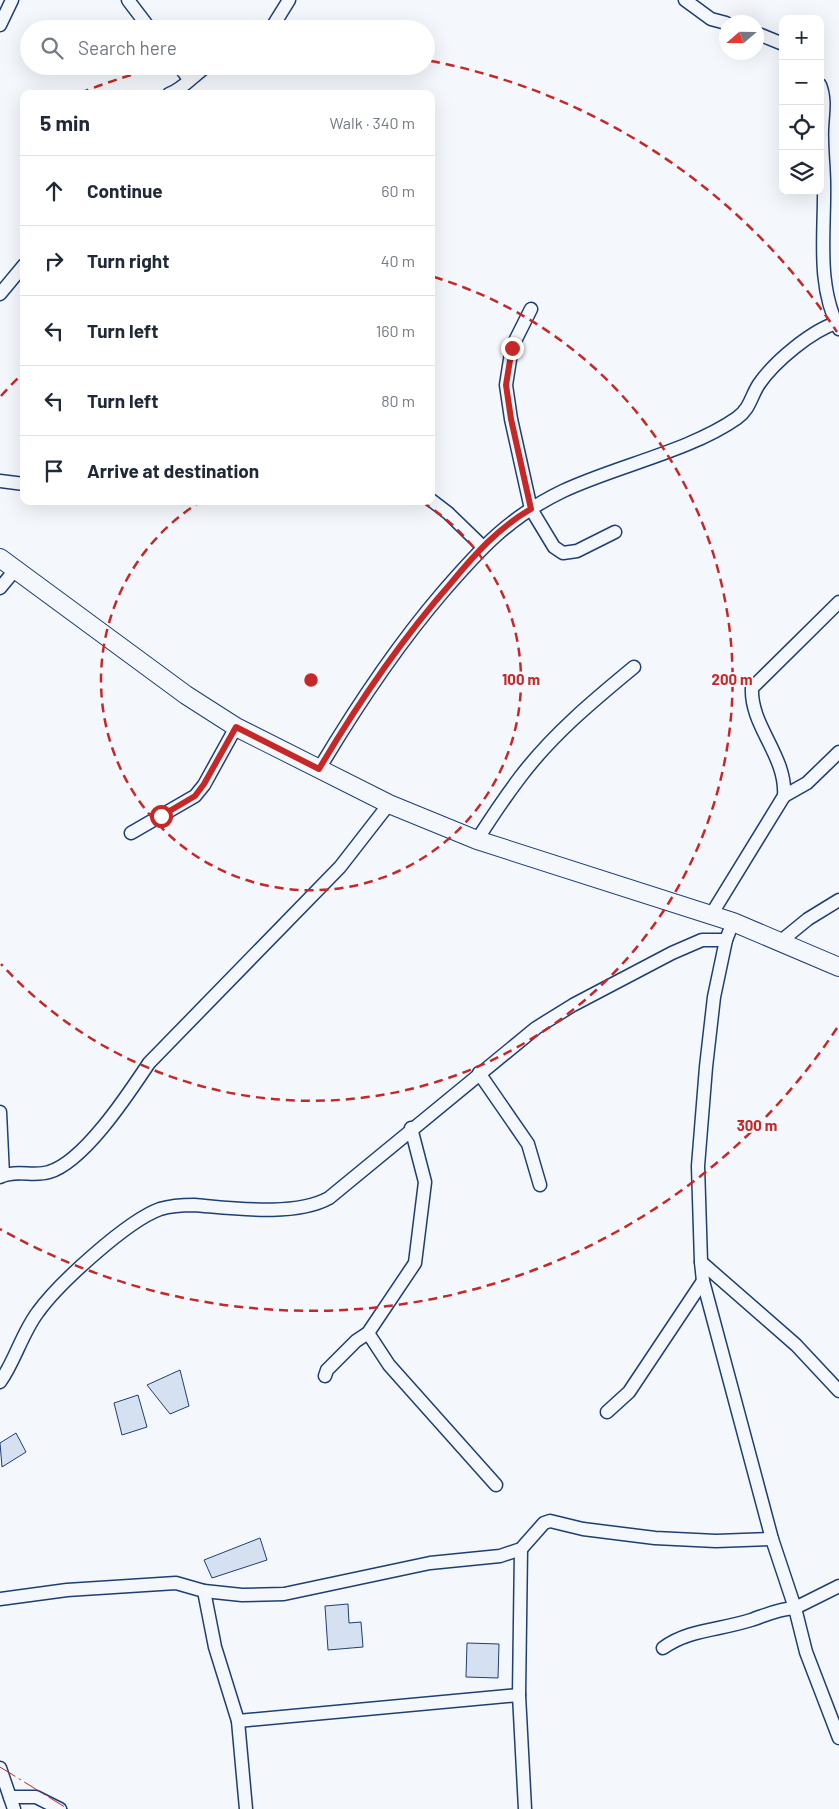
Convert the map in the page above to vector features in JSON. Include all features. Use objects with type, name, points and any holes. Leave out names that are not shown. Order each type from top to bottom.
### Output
[{"type":"main road","points":[[0,558],[186,695],[236,727],[389,804],[477,840],[733,922],[839,967]]},
{"type":"street","points":[[0,25],[12,0]]},
{"type":"street","points":[[128,0],[143,20]]},
{"type":"street","points":[[277,20],[289,0]]},
{"type":"street","points":[[685,0],[711,19],[719,21]]},
{"type":"street","points":[[764,36],[779,42]]},
{"type":"street","points":[[186,75],[189,79]]},
{"type":"street","points":[[180,90],[195,75]]},
{"type":"street","points":[[319,769],[387,662],[482,546],[520,515],[562,492],[612,471],[686,444],[738,417],[751,403],[758,384],[778,363],[811,335],[838,325],[828,296],[822,257],[824,105]]},
{"type":"street","points":[[0,294],[20,270]]},
{"type":"street","points":[[531,309],[512,348],[506,385],[511,419],[531,509],[554,547],[564,553],[576,551],[615,532]]},
{"type":"street","points":[[0,481],[20,484]]},
{"type":"street","points":[[435,503],[448,512],[482,546]]},
{"type":"street","points":[[0,588],[15,570]]},
{"type":"street","points":[[711,915],[784,796],[785,783],[781,768],[756,713],[751,698],[752,688],[839,602]]},
{"type":"street","points":[[477,840],[522,776],[550,743],[592,701],[634,667]]},
{"type":"street","points":[[131,833],[195,796],[204,784],[236,727]]},
{"type":"street","points":[[784,796],[807,783],[839,752]]},
{"type":"street","points":[[0,1112],[2,1176],[22,1172],[47,1173],[72,1161],[128,1095],[150,1063],[340,867],[389,804]]},
{"type":"street","points":[[781,941],[808,918],[839,900]]},
{"type":"street","points":[[733,922],[726,940],[714,997],[700,1136],[698,1166],[703,1281],[772,1539],[795,1608],[806,1652],[839,1738]]},
{"type":"street","points":[[0,1382],[38,1312],[104,1246],[147,1216],[160,1209],[176,1206],[193,1205],[235,1209],[298,1208],[316,1205],[329,1198],[411,1128],[536,1028],[573,1005],[672,953],[702,940],[726,940]]},
{"type":"street","points":[[479,1073],[528,1144],[540,1184]]},
{"type":"street","points":[[326,1376],[333,1364],[368,1333],[415,1264],[425,1182],[411,1128]]},
{"type":"street","points":[[701,1262],[796,1345],[839,1391]]},
{"type":"street","points":[[607,1412],[629,1392],[703,1281]]},
{"type":"street","points":[[368,1333],[389,1365],[496,1485]]},
{"type":"street","points":[[0,1600],[67,1590],[176,1583],[204,1591],[242,1594],[284,1594],[430,1563],[500,1556],[521,1549],[544,1523],[550,1521],[583,1529],[654,1538],[716,1541],[772,1539]]},
{"type":"street","points":[[521,1549],[519,1694],[525,1809]]},
{"type":"street","points":[[663,1648],[674,1640],[696,1632],[750,1621],[782,1609],[795,1608],[839,1586]]},
{"type":"street","points":[[204,1591],[215,1647],[238,1721],[246,1809]]},
{"type":"street","points":[[238,1721],[519,1694]]},
{"type":"street","points":[[0,1768],[12,1803],[36,1797],[60,1809]]},
{"type":"building","points":[[180,1370],[189,1406],[170,1414],[147,1385]]},
{"type":"building","points":[[138,1395],[147,1427],[122,1435],[114,1403]]},
{"type":"building","points":[[16,1433],[26,1452],[2,1467],[0,1443]]},
{"type":"building","points":[[260,1538],[267,1560],[212,1578],[204,1560]]},
{"type":"building","points":[[348,1604],[349,1623],[361,1622],[363,1647],[328,1650],[325,1606]]},
{"type":"building","points":[[467,1643],[499,1644],[498,1678],[466,1677]]},
{"type":"power","points":[[0,1767],[68,1809]]},
{"type":"route","points":[[161,816],[195,796],[204,784],[236,727],[319,769],[357,705],[428,609],[482,546],[520,515],[531,509],[511,419],[506,385],[512,348]]}]
